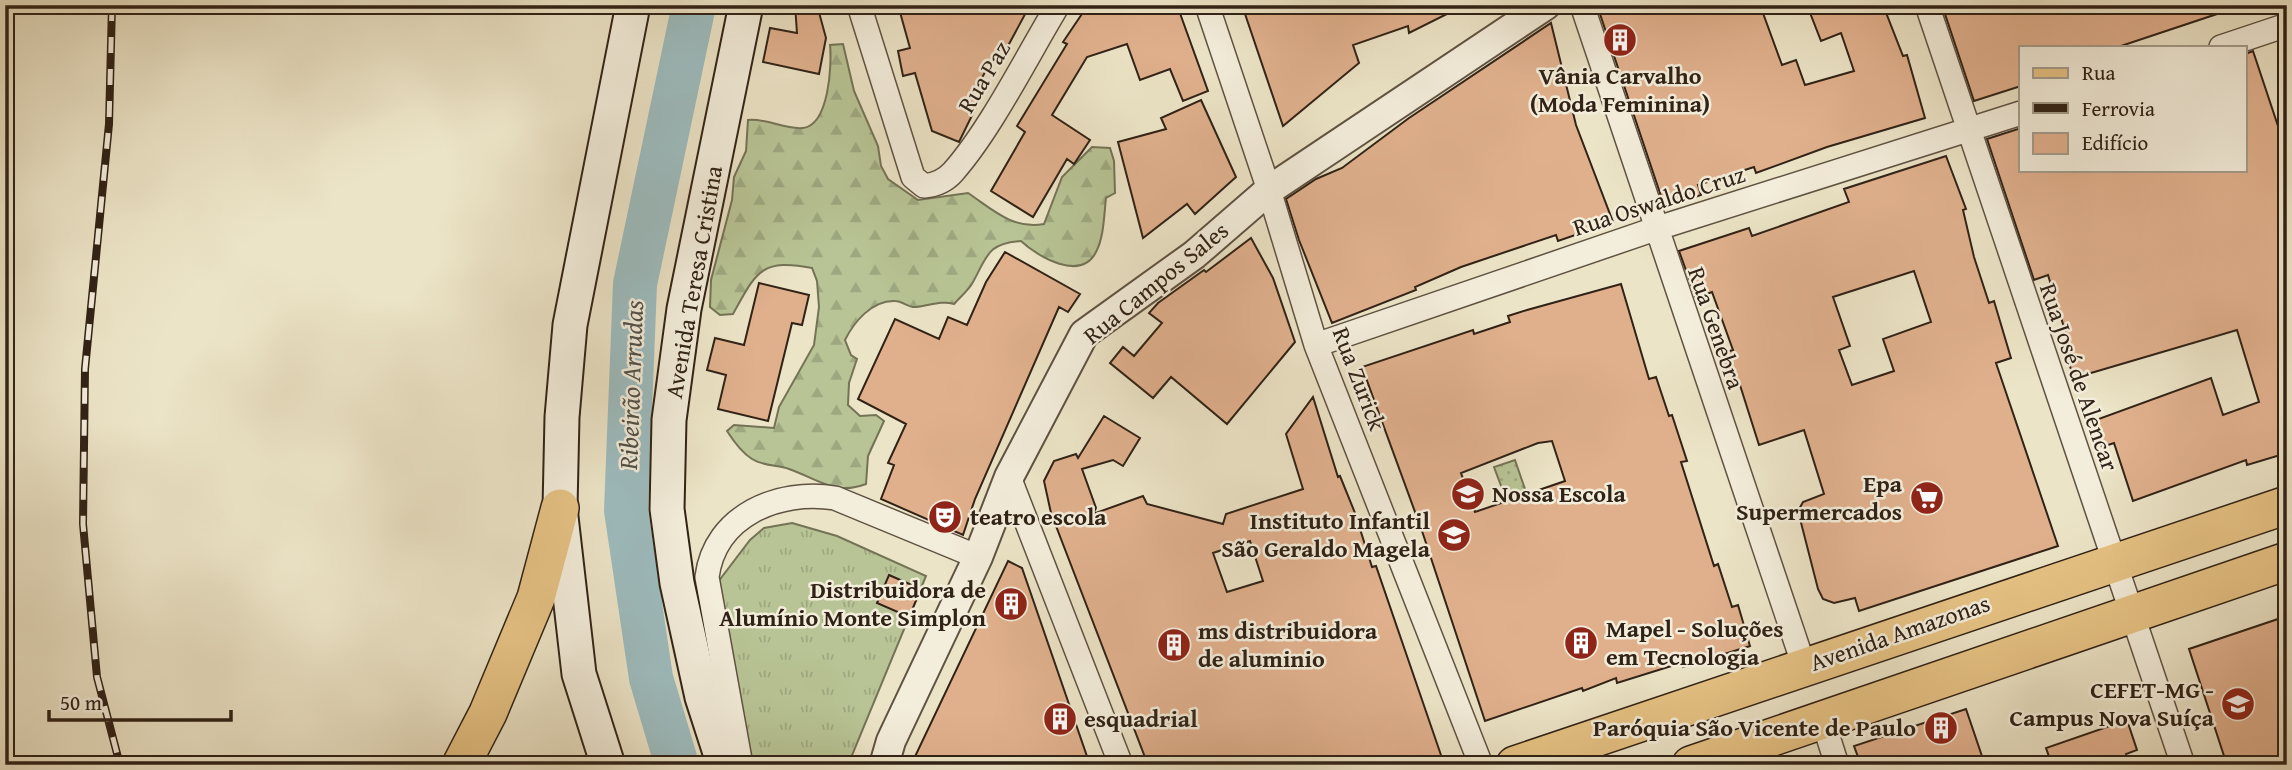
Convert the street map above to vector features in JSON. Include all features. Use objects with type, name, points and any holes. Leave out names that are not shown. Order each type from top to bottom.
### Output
[{"type":"main road","points":[[608,765],[579,674],[559,508],[562,417],[570,325],[633,5]]},
{"type":"main road","name":"Avenida Teresa Cristina","points":[[724,765],[702,697],[677,583],[667,509],[669,420],[684,309],[746,5]]},
{"type":"main road","name":"Avenida Amazonas","points":[[1515,765],[2113,561],[2287,505]]},
{"type":"main road","points":[[461,765],[488,713],[536,598],[559,508]]},
{"type":"main road","points":[[1691,765],[2287,561]]},
{"type":"street","name":"Rua Paz","points":[[859,5],[913,177],[924,187],[936,185],[951,174],[976,140],[1058,5]]},
{"type":"street","name":"Rua Zurick","points":[[1207,5],[1269,190],[1316,345],[1481,765]]},
{"type":"street","name":"Rua Campos Sales","points":[[884,765],[891,741],[978,556],[1009,477],[1084,334],[1194,255],[1269,190],[1546,5]]},
{"type":"street","name":"Rua Genebra","points":[[1582,5],[1655,229],[1804,666]]},
{"type":"street","name":"Rua José de Alencar","points":[[1927,5],[2183,765]]},
{"type":"street","points":[[2224,46],[2287,25]]},
{"type":"street","name":"Rua Oswaldo Cruz","points":[[1316,345],[1655,229],[2019,114]]},
{"type":"street","points":[[1009,477],[1121,765]]},
{"type":"street","points":[[741,765],[707,577],[709,557],[732,524],[764,504],[813,494],[835,498],[978,556]]},
{"type":"street","points":[[1823,721],[1837,765]]},
{"type":"green space","points":[[843,44],[854,91],[878,146],[881,166],[888,179],[918,200],[968,193],[1003,217],[1022,224],[1044,224],[1062,177],[1092,147],[1110,148],[1114,161],[1115,193],[1106,198],[1099,246],[1089,261],[1070,266],[1059,264],[1038,254],[1021,241],[1010,242],[990,253],[971,285],[954,304],[913,307],[898,301],[887,302],[871,308],[859,319],[845,340],[851,355],[857,359],[849,383],[848,405],[860,416],[876,415],[884,421],[868,456],[866,484],[845,488],[827,485],[789,469],[756,461],[741,450],[727,431],[734,425],[774,428],[779,407],[814,345],[819,307],[817,281],[812,268],[795,265],[770,267],[754,279],[733,314],[720,315],[710,307],[711,280],[732,200],[734,177],[746,151],[748,120],[796,128],[812,124],[818,117],[827,93],[830,45]]},
{"type":"green space","points":[[1515,460],[1526,492],[1506,499],[1494,467]]},
{"type":"green space","points":[[792,523],[837,536],[926,576],[848,765],[752,765],[718,582],[750,540],[764,528]]},
{"type":"building","points":[[795,5],[817,5],[826,38],[819,74],[763,62],[770,28],[797,33]]},
{"type":"building","points":[[898,5],[1030,5],[1002,57],[995,54],[973,94],[981,97],[959,142],[932,131],[915,73],[903,76],[898,51],[910,48]]},
{"type":"building","points":[[1088,5],[1177,5],[1208,91],[1183,101],[1170,69],[1140,80],[1127,44],[1087,57],[1052,115],[1090,140],[1074,164],[1067,159],[1033,217],[991,191],[1025,132],[1017,126],[1067,44],[1063,42]]},
{"type":"building","points":[[1242,5],[1458,5],[1459,8],[1409,33],[1408,26],[1353,45],[1359,63],[1283,126]]},
{"type":"building","points":[[1597,5],[1760,5],[1782,65],[1796,60],[1805,85],[1854,71],[1841,33],[1821,41],[1807,5],[1883,5],[1903,56],[1907,55],[1925,118],[1827,147],[1756,173],[1754,167],[1698,185],[1701,195],[1665,208]]},
{"type":"building","points":[[1960,5],[2234,5],[2235,8],[2121,46],[2019,46],[2019,87],[1974,101],[1944,11]]},
{"type":"building","points":[[1551,23],[1576,125],[1613,222],[1558,241],[1556,235],[1461,267],[1415,287],[1416,290],[1332,323],[1286,199],[1316,179],[1342,168],[1409,118]]},
{"type":"building","points":[[2253,51],[2279,129],[2287,126],[2287,346],[2280,348],[2287,371],[2287,453],[2247,465],[2246,460],[2133,501],[2114,443],[2102,447],[2093,421],[2211,378],[2223,415],[2259,402],[2237,330],[2074,378],[2064,349],[2070,347],[2048,275],[2034,280],[1987,139],[2019,129],[2019,172],[2246,172],[2246,54]]},
{"type":"building","points":[[1201,100],[1236,177],[1195,214],[1187,204],[1143,238],[1118,142],[1166,129],[1161,118]]},
{"type":"building","points":[[1946,156],[1966,209],[1963,210],[1974,257],[1989,303],[1994,301],[2011,358],[1996,363],[2058,546],[1859,611],[1855,598],[1834,603],[1823,599],[1818,589],[1798,511],[1803,502],[1824,494],[1804,430],[1759,445],[1739,382],[1734,384],[1723,353],[1733,350],[1712,292],[1696,298],[1679,251],[1749,228],[1752,236],[1849,202],[1844,189]],"holes":[[[1914,271],[1931,322],[1883,339],[1894,371],[1852,385],[1839,350],[1850,346],[1833,297]]]},
{"type":"building","points":[[1251,238],[1273,278],[1295,342],[1227,424],[1171,377],[1153,398],[1110,363],[1123,347],[1134,356],[1162,323],[1149,313],[1158,303]]},
{"type":"building","points":[[1005,252],[1080,294],[1068,312],[1059,307],[975,499],[963,535],[881,499],[894,465],[888,463],[906,424],[858,399],[895,319],[939,339],[948,317],[967,325],[986,282]]},
{"type":"building","points":[[759,283],[809,295],[802,325],[792,323],[768,421],[718,409],[726,375],[707,370],[715,338],[744,345]]},
{"type":"building","points":[[1621,284],[1649,379],[1656,377],[1669,416],[1672,415],[1687,461],[1681,462],[1714,566],[1718,564],[1732,607],[1738,605],[1750,646],[1683,667],[1681,663],[1617,683],[1616,678],[1485,721],[1422,531],[1362,367],[1473,330],[1474,334],[1510,322],[1508,316]],"holes":[[[1552,441],[1565,481],[1475,512],[1461,473],[1538,443]]]},
{"type":"building","points":[[1313,397],[1338,477],[1340,476],[1355,513],[1372,567],[1376,566],[1442,758],[1419,765],[1148,765],[1051,513],[1044,481],[1054,461],[1076,454],[1078,458],[1104,416],[1140,438],[1123,466],[1113,460],[1082,469],[1096,508],[1093,514],[1143,496],[1147,504],[1223,524],[1226,514],[1303,489],[1286,434]],"holes":[[[1250,541],[1263,581],[1227,592],[1213,553]]]},
{"type":"building","points":[[1008,561],[1022,568],[1090,765],[1069,758],[1066,765],[911,765]]},
{"type":"building","points":[[889,575],[921,589],[909,617],[877,603]]},
{"type":"building","name":"CEFET-MG - Campus Nova Suíça","points":[[2287,616],[2287,765],[2227,765],[2189,649]]},
{"type":"building","name":"Paróquia São Vicente de Paulo","points":[[1966,709],[1985,765],[1861,765],[1854,746]]},
{"type":"building","points":[[2127,720],[2137,750],[2126,754],[2130,765],[2052,765],[2046,748]]},
{"type":"waterway","name":"Ribeirão Arrudas","points":[[677,765],[651,678],[626,510],[635,284],[694,5]]},
{"type":"railway","points":[[112,5],[109,124],[85,369],[83,524],[97,677],[120,765]]},
{"type":"place","name":"Vânia Carvalho (Moda Feminina)","points":[[1620,40]]},
{"type":"place","name":"Nossa Escola","points":[[1468,494]]},
{"type":"place","name":"Epa Supermercados","points":[[1927,498]]},
{"type":"place","name":"teatro escola","points":[[945,517]]},
{"type":"place","name":"Instituto Infantil São Geraldo Magela","points":[[1454,535]]},
{"type":"place","name":"Distribuidora de Alumínio Monte Simplon","points":[[1011,604]]},
{"type":"place","name":"Mapel - Soluções em Tecnologia","points":[[1581,643]]},
{"type":"place","name":"ms distribuidora de aluminio","points":[[1174,645]]},
{"type":"place","name":"CEFET-MG - Campus Nova Suíça","points":[[2238,704]]},
{"type":"place","name":"esquadrial","points":[[1060,719]]},
{"type":"place","name":"Paróquia São Vicente de Paulo","points":[[1941,728]]}]
